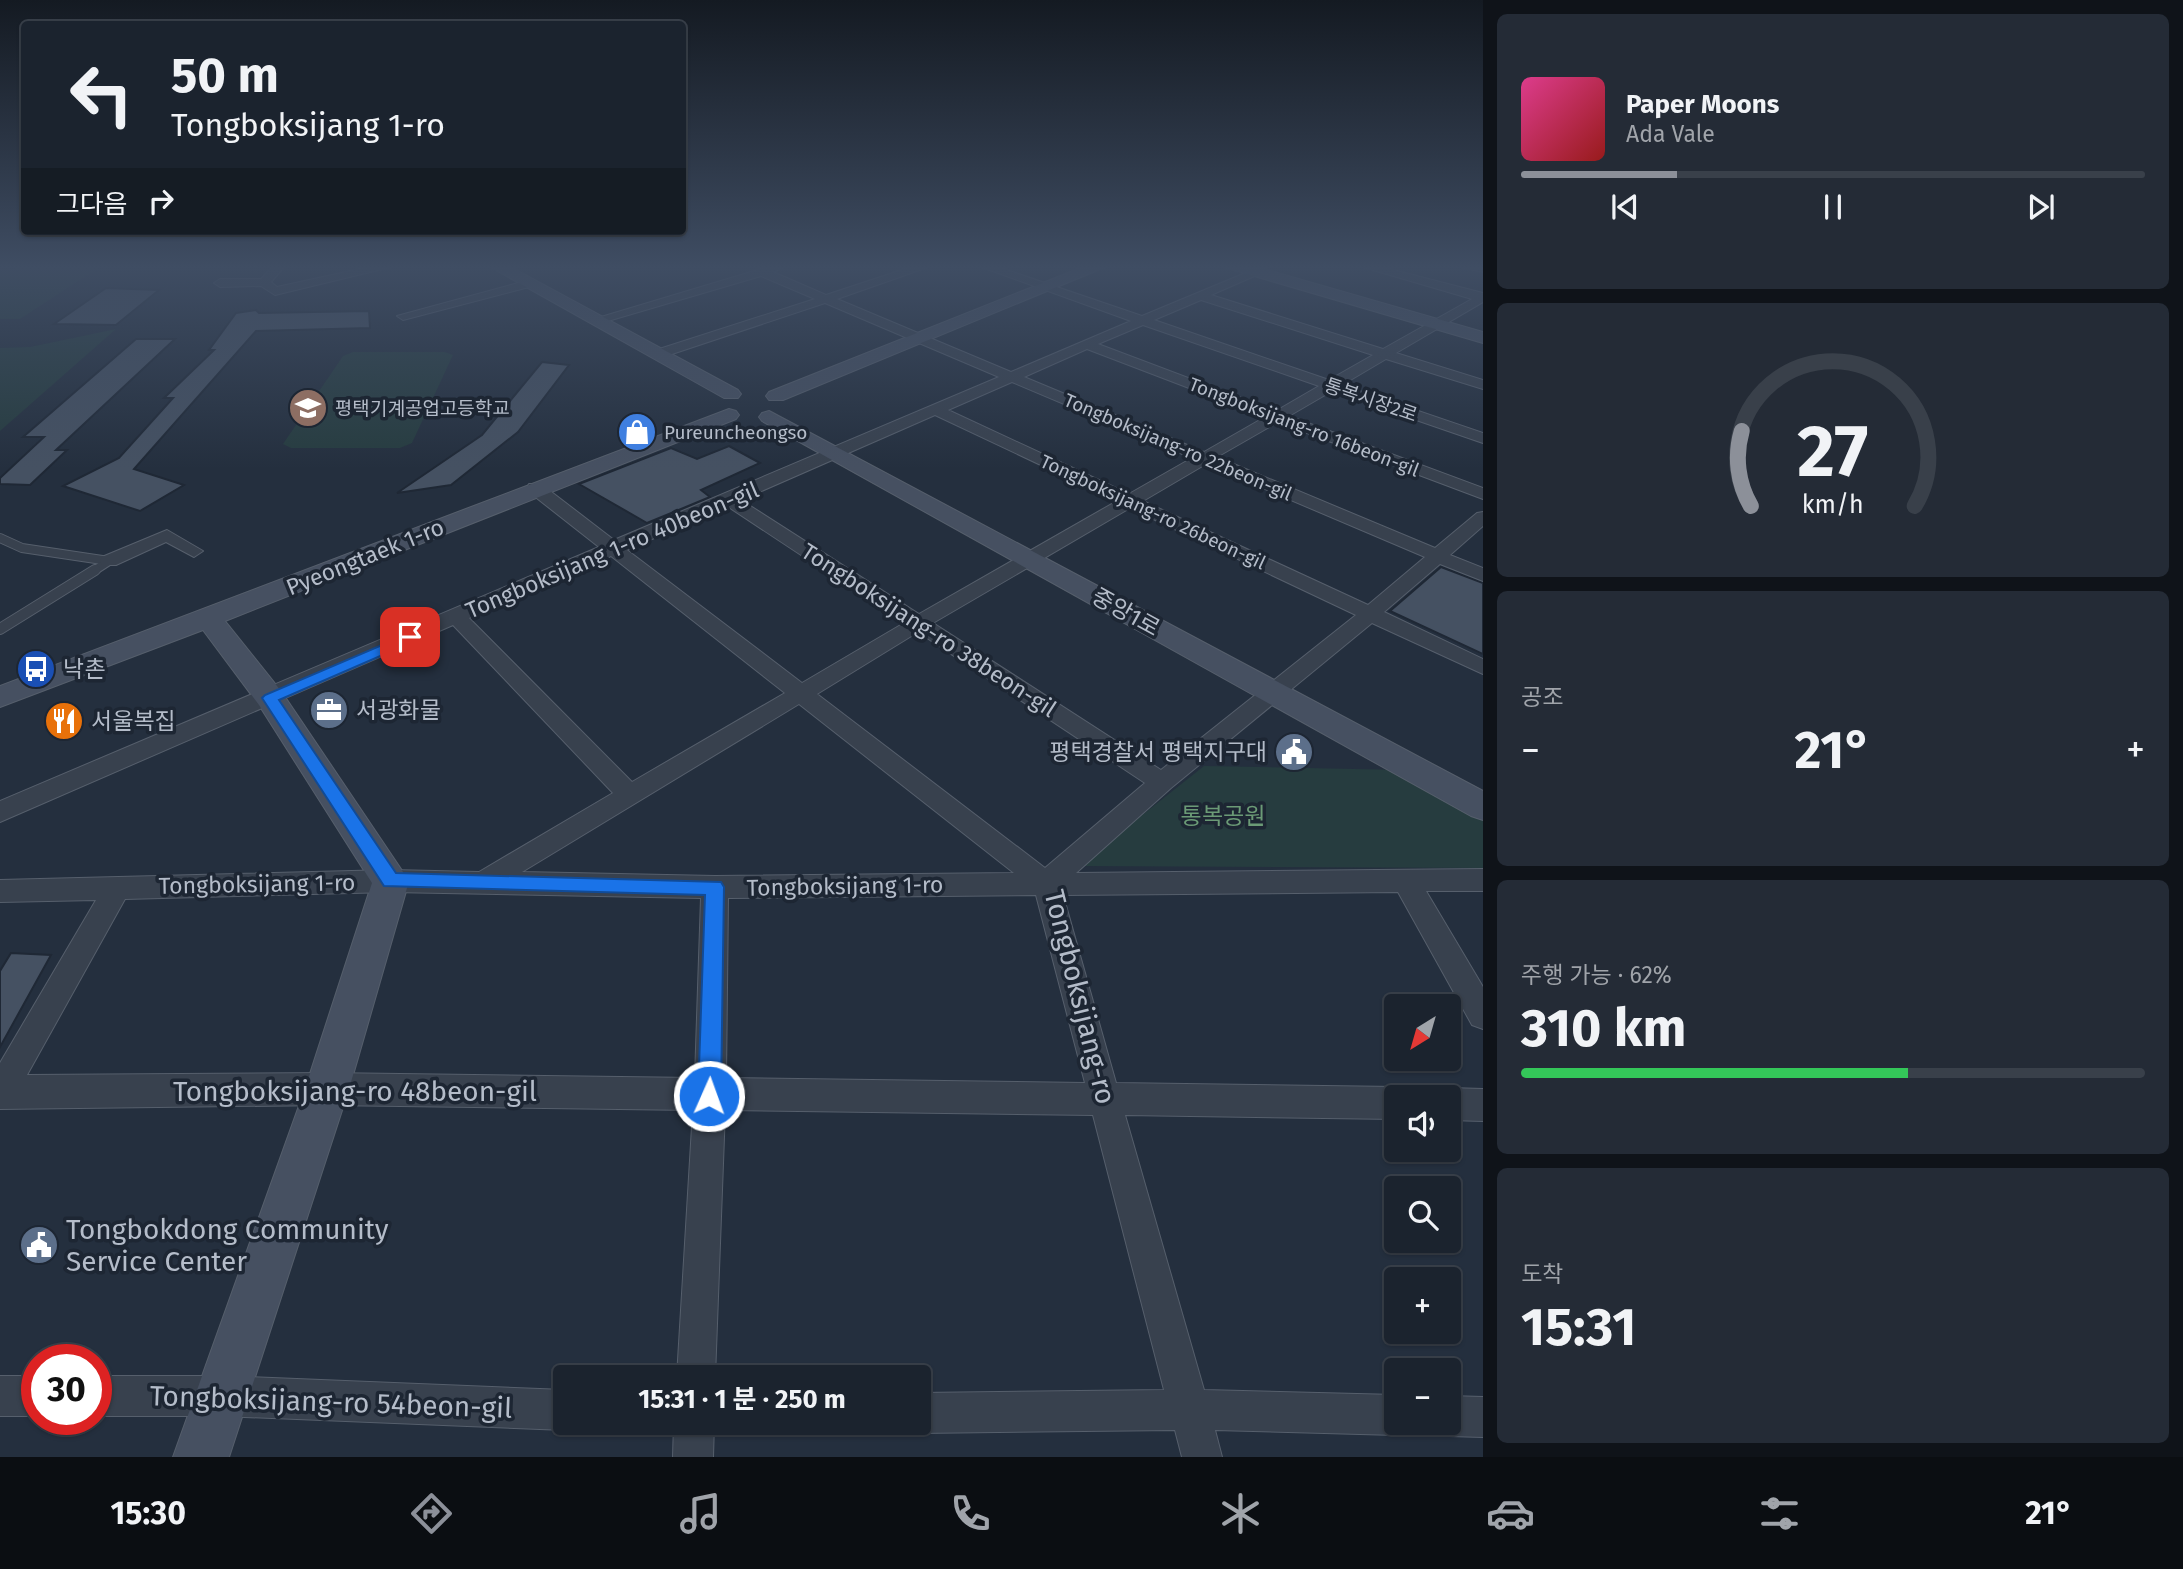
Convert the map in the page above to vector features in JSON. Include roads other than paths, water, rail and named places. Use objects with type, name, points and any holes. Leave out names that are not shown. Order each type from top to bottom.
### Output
[{"type":"street","points":[[620,333],[658,354],[730,405],[744,419],[932,333]]},
{"type":"street","points":[[658,354],[723,333]]},
{"type":"street","name":"Tongboksijang-ro 22beon-gil","points":[[903,333],[1483,575]]},
{"type":"street","name":"Tongboksijang 1-ro 40beon-gil","points":[[0,812],[730,500],[1111,333]]},
{"type":"street","name":"통복시장2로","points":[[1175,333],[1483,438]]},
{"type":"street","points":[[1320,333],[1483,385]]},
{"type":"street","points":[[484,881],[1418,333]]},
{"type":"street","name":"Tongboksijang-ro 16beon-gil","points":[[1085,344],[1483,494]]},
{"type":"street","points":[[730,405],[754,391],[772,407]]},
{"type":"street","name":"Pyeongtaek 1-ro","points":[[0,696],[209,619],[535,488],[730,405]]},
{"type":"street","name":"중앙1로","points":[[772,407],[837,453],[1483,807]]},
{"type":"street","name":"Tongboksijang-ro 26beon-gil","points":[[936,410],[1483,667]]},
{"type":"street","points":[[535,488],[1046,883]]},
{"type":"street","name":"Tongboksijang-ro 38beon-gil","points":[[730,500],[1162,782]]},
{"type":"street","name":"Tongboksijang-ro","points":[[1202,1457],[1046,883],[1162,782],[1370,614],[1483,517]]},
{"type":"street","points":[[109,561],[167,535],[194,551]]},
{"type":"street","points":[[456,617],[629,795]]},
{"type":"street","points":[[201,1457],[327,1089],[391,881],[270,698],[209,619]]},
{"type":"street","points":[[1405,879],[1483,1015]]},
{"type":"street","name":"Tongboksijang 1-ro","points":[[0,891],[391,881],[715,887],[1483,880]]},
{"type":"street","points":[[1,1092],[118,887]]},
{"type":"street","points":[[697,1365],[715,887]]},
{"type":"street","name":"Tongboksijang-ro 48beon-gil","points":[[1,1092],[327,1089],[709,1096],[1104,1097],[1384,1103]]},
{"type":"street","points":[[1461,1104],[1483,1105]]},
{"type":"street","points":[[0,1396],[21,1396]]},
{"type":"street","name":"Tongboksijang-ro 54beon-gil","points":[[112,1396],[222,1396],[553,1410]]},
{"type":"street","points":[[931,1413],[1190,1410],[1384,1415]]},
{"type":"street","points":[[1461,1416],[1483,1417]]},
{"type":"street","points":[[693,1457],[694,1435]]},
{"type":"lane","points":[[0,538],[22,548],[109,561]]},
{"type":"lane","points":[[0,629],[109,561]]},
{"type":"place","name":"평택기계공업고등학교","points":[[308,408]]},
{"type":"place","name":"Pureuncheongso","points":[[637,432]]},
{"type":"place","name":"낙촌","points":[[36,669]]},
{"type":"place","name":"서광화물","points":[[329,710]]},
{"type":"place","name":"서울복집","points":[[64,721]]},
{"type":"place","name":"평택경찰서 평택지구대","points":[[1294,752]]},
{"type":"place","name":"Tongbokdong Community Service Center","points":[[39,1245]]},
{"type":"park label","name":"통복공원","points":[[1223,816]]}]
